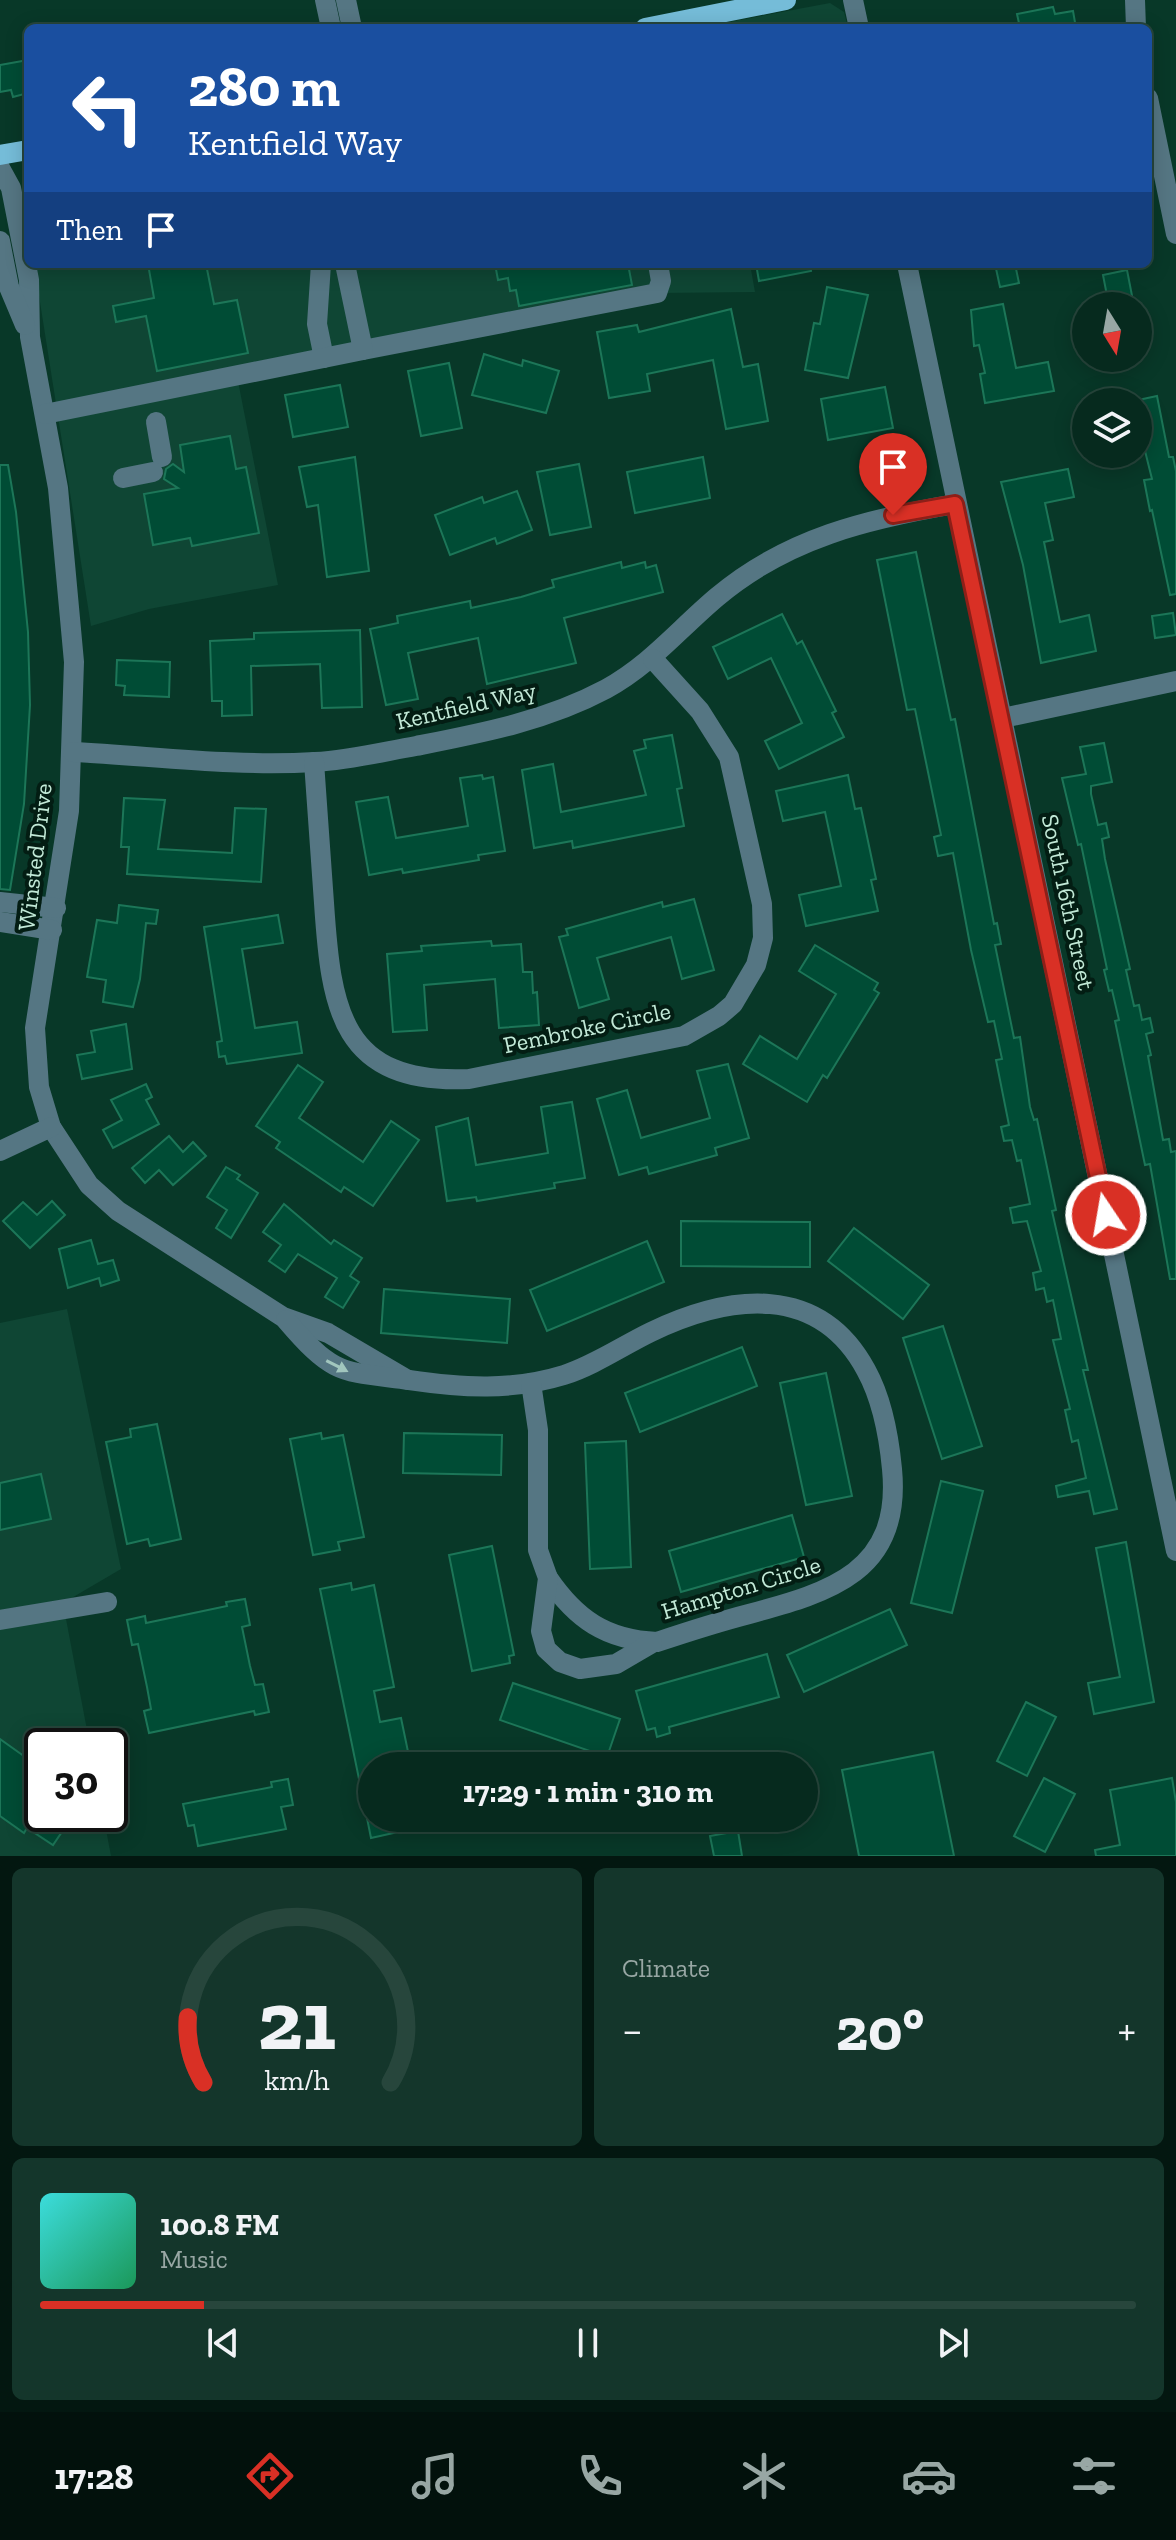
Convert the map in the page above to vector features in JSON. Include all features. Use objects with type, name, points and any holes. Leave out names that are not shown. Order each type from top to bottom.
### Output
[{"type":"main road","points":[[665,24],[786,0]]},
{"type":"main road","points":[[0,155],[24,151]]},
{"type":"street","points":[[325,0],[330,24]]},
{"type":"street","points":[[346,0],[351,24]]},
{"type":"street","points":[[853,0],[858,24]]},
{"type":"street","points":[[1135,0],[1136,24]]},
{"type":"street","points":[[1152,117],[1176,234]]},
{"type":"street","name":"Winsted Drive","points":[[0,168],[11,188],[24,254]]},
{"type":"street","name":"Winsted Drive","points":[[0,241],[9,287],[30,337]]},
{"type":"street","name":"Winsted Drive","points":[[27,268],[30,337],[58,488],[74,662],[73,752],[56,908],[35,1028],[35,1057],[51,1127],[89,1185],[118,1211],[283,1317],[328,1333],[408,1380],[486,1389],[531,1383]]},
{"type":"street","points":[[321,268],[317,324],[324,358]]},
{"type":"street","points":[[346,268],[363,350]]},
{"type":"street","points":[[45,414],[657,293],[661,281],[659,268]]},
{"type":"street","name":"South 16th Street","points":[[908,268],[1176,1551]]},
{"type":"street","points":[[123,478],[158,464],[156,422]]},
{"type":"street","name":"Kentfield Way","points":[[73,752],[314,762],[359,757],[520,724],[565,709],[653,659],[718,597],[755,569],[800,544],[872,519],[955,504]]},
{"type":"street","name":"Pembroke Circle","points":[[314,762],[331,986],[344,1025],[369,1053],[408,1076],[436,1080],[469,1079],[684,1036],[719,1016],[746,985],[763,938],[762,904],[729,757],[700,711],[653,659]]},
{"type":"street","points":[[1003,718],[1176,681]]},
{"type":"street","points":[[0,902],[56,908]]},
{"type":"street","points":[[0,922],[52,930]]},
{"type":"street","points":[[0,1151],[51,1127]]},
{"type":"street","name":"Hampton Circle","points":[[531,1383],[594,1363],[683,1318],[755,1303],[787,1304],[819,1317],[854,1348],[872,1381],[889,1442],[894,1487],[885,1532],[869,1558],[852,1576],[813,1597],[657,1642],[632,1641],[593,1626],[568,1607],[548,1578]]},
{"type":"street","points":[[531,1383],[538,1430],[538,1550],[548,1578],[541,1631],[546,1649],[560,1662],[580,1669],[597,1668],[616,1664],[657,1642]]},
{"type":"street","points":[[0,1620],[107,1602]]},
{"type":"shaded area","points":[[830,3],[844,12],[847,24],[718,24]]},
{"type":"shaded area","points":[[35,268],[751,268],[755,292],[657,293],[237,376],[278,585],[149,609],[91,626]]},
{"type":"shaded area","points":[[67,1309],[121,1569],[63,1603],[87,1728],[24,1728],[24,1832],[106,1832],[111,1856],[0,1856],[0,1323]]},
{"type":"building","points":[[1053,7],[1055,14],[1073,11],[1075,24],[1019,24],[1017,14]]},
{"type":"building","points":[[24,61],[24,94],[13,97],[11,90],[0,92],[0,65]]},
{"type":"building","points":[[149,268],[207,268],[214,304],[237,300],[248,353],[157,371],[146,316],[116,322],[113,306],[154,298]]},
{"type":"building","points":[[496,268],[629,268],[632,285],[519,306],[516,290],[510,291],[508,278],[498,280]]},
{"type":"building","points":[[757,268],[811,268],[811,271],[759,281]]},
{"type":"building","points":[[996,268],[1016,268],[1019,283],[1000,287]]},
{"type":"building","points":[[1127,270],[1131,292],[1106,292],[1103,275]]},
{"type":"building","points":[[827,287],[868,295],[848,378],[805,370],[814,323],[820,324]]},
{"type":"building","points":[[1003,304],[1016,368],[1048,362],[1054,391],[985,403],[980,374],[985,373],[979,345],[974,346],[971,310]]},
{"type":"building","points":[[731,309],[743,367],[758,364],[768,421],[726,429],[713,360],[647,374],[650,391],[609,398],[597,332],[637,325],[639,332]]},
{"type":"building","points":[[484,354],[522,366],[523,360],[559,371],[546,413],[472,395]]},
{"type":"building","points":[[449,363],[462,428],[421,436],[408,371]]},
{"type":"building","points":[[340,385],[348,427],[293,437],[285,395]]},
{"type":"building","points":[[885,387],[893,428],[828,440],[821,399]]},
{"type":"building","points":[[1157,396],[1169,457],[1173,457],[1176,471],[1176,594],[1170,595],[1144,480],[1152,479],[1149,468],[1152,468],[1152,397]]},
{"type":"building","points":[[230,436],[236,469],[246,467],[259,533],[192,546],[190,538],[153,545],[144,494],[178,488],[164,479],[166,469],[173,464],[184,472],[180,445]]},
{"type":"building","points":[[355,457],[369,571],[327,577],[318,505],[307,507],[299,467]]},
{"type":"building","points":[[703,457],[710,498],[635,513],[627,472]]},
{"type":"building","points":[[579,464],[591,527],[550,535],[537,472]]},
{"type":"building","points":[[0,465],[8,465],[16,512],[28,632],[30,705],[24,804],[10,890],[0,889]]},
{"type":"building","points":[[1068,469],[1074,497],[1045,503],[1053,540],[1044,542],[1060,622],[1089,615],[1096,651],[1041,663],[1023,565],[1001,482]]},
{"type":"building","points":[[517,491],[532,530],[497,544],[495,538],[450,555],[435,515],[482,497],[484,503]]},
{"type":"building","points":[[916,552],[951,720],[955,719],[994,924],[997,923],[1001,944],[995,945],[1014,1038],[1020,1037],[1030,1107],[1034,1120],[1037,1119],[1056,1210],[1052,1211],[1088,1370],[1083,1370],[1117,1509],[1094,1514],[1089,1491],[1058,1497],[1056,1486],[1086,1478],[1078,1440],[1072,1442],[1065,1410],[1070,1409],[1053,1340],[1061,1339],[1053,1300],[1047,1302],[1044,1288],[1036,1290],[1033,1273],[1041,1271],[1027,1221],[1013,1223],[1010,1208],[1030,1204],[1021,1160],[1017,1161],[1012,1140],[1004,1141],[1001,1127],[1009,1125],[996,1060],[1002,1059],[994,1021],[988,1022],[953,853],[938,856],[934,837],[941,835],[915,709],[907,710],[877,560]]},
{"type":"building","points":[[621,562],[622,568],[645,562],[646,568],[656,565],[663,592],[564,618],[576,663],[487,684],[478,638],[408,653],[418,699],[386,705],[370,629],[398,623],[397,616],[470,601],[471,608],[521,597],[554,587],[552,580]]},
{"type":"building","points":[[1173,613],[1176,635],[1155,638],[1152,616]]},
{"type":"building","points":[[782,614],[797,644],[802,641],[836,711],[832,713],[844,737],[779,769],[765,741],[802,723],[771,658],[728,679],[713,647]]},
{"type":"building","points":[[360,630],[362,707],[322,708],[320,664],[251,666],[252,715],[222,716],[222,701],[212,701],[210,641],[254,639],[254,633]]},
{"type":"building","points":[[117,660],[170,662],[169,697],[124,695],[125,686],[116,685]]},
{"type":"building","points":[[672,735],[682,788],[677,789],[684,826],[573,848],[572,841],[534,848],[522,770],[553,764],[561,812],[646,795],[634,751],[646,748],[644,740]]},
{"type":"building","points":[[1104,743],[1112,782],[1091,786],[1091,794],[1098,825],[1106,823],[1109,837],[1102,839],[1130,969],[1126,970],[1134,1006],[1139,1005],[1142,1020],[1150,1018],[1153,1032],[1146,1034],[1151,1055],[1148,1056],[1163,1140],[1169,1139],[1171,1152],[1176,1151],[1176,1279],[1170,1279],[1150,1164],[1145,1165],[1115,1021],[1119,1020],[1104,970],[1107,969],[1081,844],[1078,845],[1062,778],[1086,774],[1080,747]]},
{"type":"building","points":[[482,775],[483,779],[493,777],[505,851],[478,855],[479,860],[403,873],[402,869],[369,875],[356,802],[388,797],[396,838],[468,826],[460,778]]},
{"type":"building","points":[[848,775],[855,809],[861,808],[876,879],[871,880],[878,911],[806,926],[799,895],[841,886],[825,812],[783,821],[776,791]]},
{"type":"building","points":[[124,798],[165,800],[158,849],[232,853],[235,808],[266,809],[261,882],[127,874],[129,847],[121,847]]},
{"type":"building","points":[[694,899],[714,970],[682,979],[671,937],[597,958],[609,999],[579,1008],[559,937],[568,935],[566,929],[662,902],[663,907]]},
{"type":"building","points":[[119,905],[158,910],[156,924],[146,923],[140,979],[133,1007],[103,1002],[106,980],[87,977],[97,920],[117,923]]},
{"type":"building","points":[[278,915],[283,943],[242,949],[255,1028],[297,1022],[302,1053],[227,1064],[225,1056],[219,1057],[217,1042],[222,1041],[204,927]]},
{"type":"building","points":[[491,941],[492,946],[521,944],[523,972],[532,972],[533,993],[537,992],[539,1025],[499,1028],[495,979],[424,985],[427,1030],[393,1032],[387,954],[422,951],[421,946]]},
{"type":"building","points":[[815,945],[878,983],[874,990],[879,993],[827,1078],[823,1075],[807,1102],[743,1064],[760,1036],[797,1059],[836,994],[799,971]]},
{"type":"building","points":[[126,1024],[132,1069],[82,1079],[77,1055],[95,1052],[91,1031]]},
{"type":"building","points":[[728,1064],[749,1138],[715,1148],[717,1155],[649,1174],[647,1167],[619,1175],[597,1099],[627,1090],[641,1138],[710,1118],[697,1071]]},
{"type":"building","points":[[298,1065],[323,1082],[299,1118],[363,1162],[391,1121],[419,1140],[373,1206],[344,1187],[341,1192],[276,1148],[280,1142],[256,1126]]},
{"type":"building","points":[[146,1084],[152,1097],[146,1100],[159,1124],[113,1148],[103,1130],[122,1120],[111,1100]]},
{"type":"building","points":[[572,1102],[585,1178],[554,1183],[555,1188],[477,1201],[476,1197],[447,1201],[436,1127],[468,1118],[476,1165],[548,1153],[541,1107]]},
{"type":"building","points":[[169,1136],[183,1152],[193,1142],[206,1156],[173,1185],[159,1170],[145,1183],[132,1168]]},
{"type":"building","points":[[226,1167],[240,1175],[237,1179],[258,1193],[231,1238],[216,1228],[227,1210],[207,1197]]},
{"type":"building","points":[[52,1201],[65,1215],[30,1248],[3,1221],[23,1202],[37,1215]]},
{"type":"building","points":[[284,1204],[331,1244],[334,1240],[362,1258],[350,1276],[359,1282],[343,1308],[325,1297],[337,1278],[298,1254],[285,1272],[269,1261],[281,1245],[263,1232]]},
{"type":"building","points":[[681,1221],[810,1222],[810,1267],[681,1266]]},
{"type":"building","points":[[854,1228],[929,1285],[903,1319],[828,1261]]},
{"type":"building","points":[[91,1240],[98,1264],[113,1260],[119,1280],[101,1286],[99,1278],[68,1288],[59,1249]]},
{"type":"building","points":[[647,1241],[664,1282],[547,1331],[530,1290]]},
{"type":"building","points":[[384,1289],[510,1299],[507,1343],[381,1333]]},
{"type":"building","points":[[943,1326],[982,1446],[942,1459],[903,1338]]},
{"type":"building","points":[[742,1347],[757,1386],[640,1432],[625,1393]]},
{"type":"building","points":[[826,1373],[852,1496],[806,1505],[780,1383]]},
{"type":"building","points":[[157,1424],[181,1539],[150,1546],[148,1539],[127,1544],[106,1442],[131,1437],[130,1429]]},
{"type":"building","points":[[321,1433],[322,1439],[343,1435],[364,1537],[338,1542],[340,1550],[313,1555],[290,1439]]},
{"type":"building","points":[[404,1433],[502,1435],[501,1475],[403,1473]]},
{"type":"building","points":[[626,1441],[631,1567],[590,1569],[585,1443]]},
{"type":"building","points":[[41,1474],[51,1519],[0,1530],[0,1483]]},
{"type":"building","points":[[941,1481],[983,1491],[952,1613],[911,1603]]},
{"type":"building","points":[[792,1515],[804,1557],[681,1592],[669,1551]]},
{"type":"building","points":[[1126,1542],[1154,1702],[1094,1714],[1088,1683],[1120,1677],[1096,1548]]},
{"type":"building","points":[[492,1546],[514,1655],[509,1656],[510,1663],[472,1671],[449,1555]]},
{"type":"building","points":[[351,1583],[352,1590],[374,1585],[394,1687],[374,1691],[380,1722],[401,1718],[408,1752],[358,1752],[358,1774],[320,1589]]},
{"type":"building","points":[[245,1599],[250,1625],[242,1627],[250,1666],[255,1685],[263,1684],[269,1712],[255,1715],[254,1711],[149,1733],[144,1711],[151,1709],[147,1687],[138,1644],[132,1645],[127,1620],[145,1616],[146,1623],[227,1606],[226,1602]]},
{"type":"building","points":[[890,1609],[907,1645],[804,1692],[787,1655]]},
{"type":"building","points":[[767,1654],[779,1697],[669,1727],[670,1733],[657,1737],[655,1728],[647,1730],[636,1691]]},
{"type":"building","points":[[513,1683],[620,1719],[609,1752],[593,1752],[500,1720]]},
{"type":"building","points":[[1026,1702],[1056,1717],[1027,1776],[997,1761]]},
{"type":"building","points":[[0,1739],[24,1756],[24,1833],[0,1816]]},
{"type":"building","points":[[933,1752],[954,1856],[859,1856],[842,1770]]},
{"type":"building","points":[[1044,1778],[1075,1794],[1045,1852],[1014,1836]]},
{"type":"building","points":[[1172,1778],[1176,1802],[1176,1856],[1096,1856],[1095,1850],[1120,1845],[1110,1790]]},
{"type":"building","points":[[288,1779],[293,1805],[281,1807],[286,1829],[198,1846],[194,1825],[188,1826],[183,1804],[272,1787],[271,1782]]},
{"type":"building","points":[[33,1832],[62,1832],[53,1845]]},
{"type":"building","points":[[370,1832],[398,1832],[371,1838]]},
{"type":"building","points":[[738,1832],[742,1856],[714,1856],[710,1836]]},
{"type":"route","points":[[893,515],[955,504],[1003,718],[1106,1215]]}]
